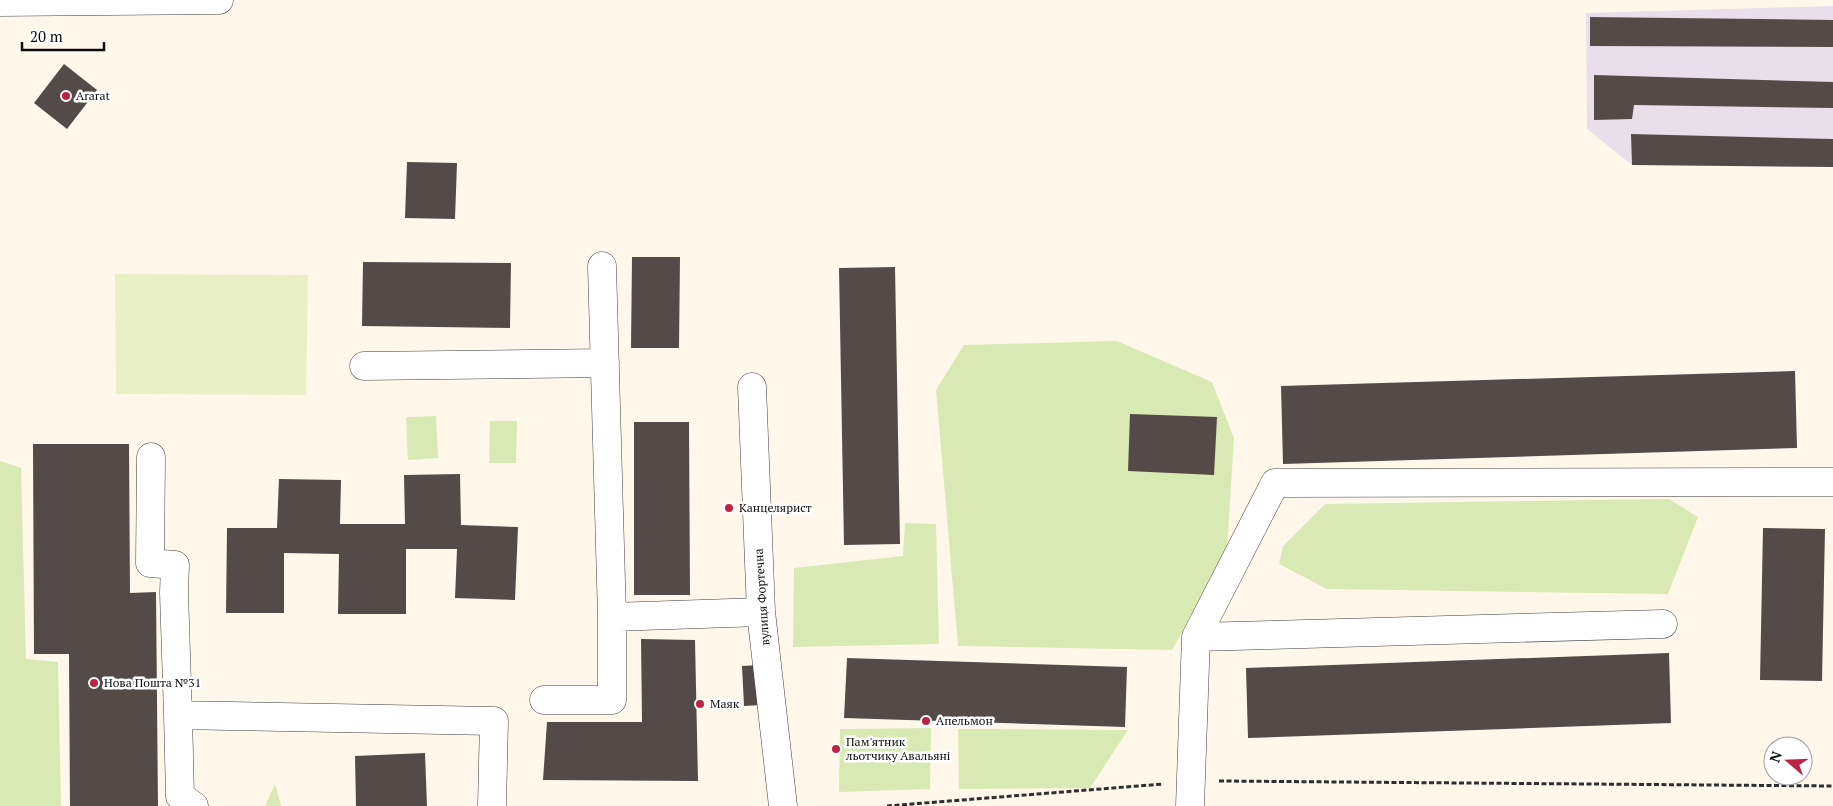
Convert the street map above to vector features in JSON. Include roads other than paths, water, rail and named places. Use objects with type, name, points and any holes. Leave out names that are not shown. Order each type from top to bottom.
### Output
[{"type":"street","points":[[0,2],[220,0]]},
{"type":"street","points":[[544,700],[612,700],[612,617],[602,266]]},
{"type":"street","points":[[364,366],[605,363]]},
{"type":"street","name":"вулиця Фортечна","points":[[752,387],[761,612],[783,806]]},
{"type":"street","points":[[152,457],[150,563],[175,565],[174,593],[180,796],[194,806]]},
{"type":"street","points":[[1191,794],[1196,637],[1275,483],[1833,482]]},
{"type":"street","points":[[612,617],[761,612]]},
{"type":"street","points":[[1196,637],[1663,624]]},
{"type":"street","points":[[178,715],[494,720],[492,806]]},
{"type":"place","name":"Ararat","points":[[66,96]]},
{"type":"place","name":"Канцелярист","points":[[729,508]]},
{"type":"place","name":"Нова Пошта №31","points":[[94,683]]},
{"type":"place","name":"Маяк","points":[[700,704]]},
{"type":"place","name":"Апельмон","points":[[926,721]]},
{"type":"place","name":"Пам'ятник льотчику Авальяні","points":[[836,749]]}]
